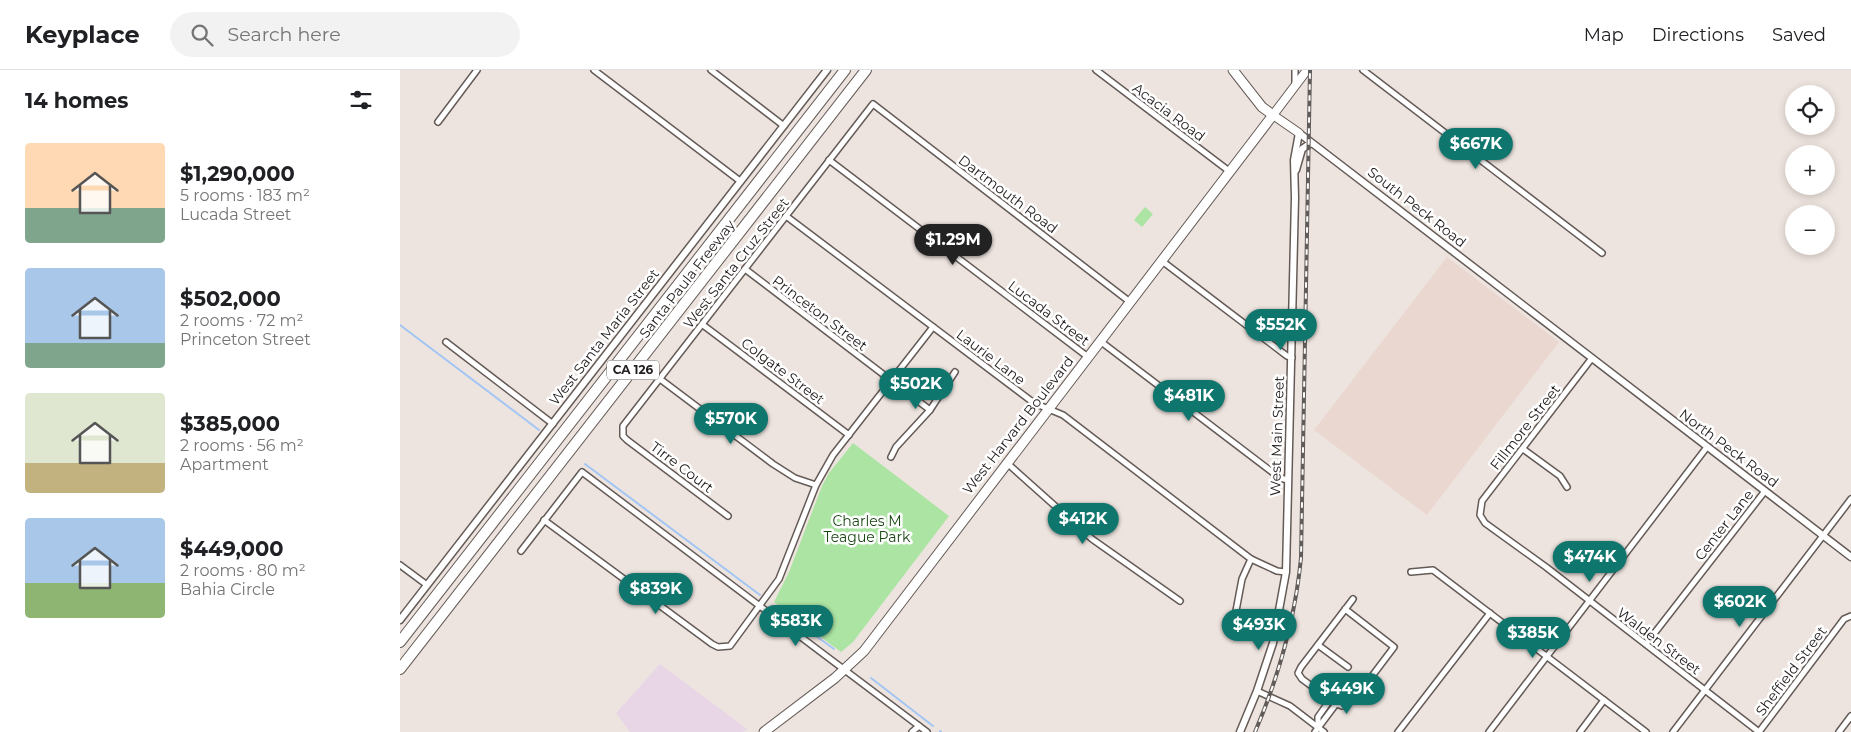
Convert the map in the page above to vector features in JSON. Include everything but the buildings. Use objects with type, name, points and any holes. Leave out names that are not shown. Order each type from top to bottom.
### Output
[{"type":"highway","name":"Santa Paula Freeway","points":[[400,642],[845,70]]},
{"type":"highway","name":"Santa Paula Freeway","points":[[400,669],[866,70]]},
{"type":"main road","name":"South Peck Road","points":[[1233,70],[1262,107],[1298,134]]},
{"type":"main road","points":[[1272,115],[1307,70]]},
{"type":"main road","name":"West Harvard Boulevard","points":[[764,732],[856,659],[1272,115]]},
{"type":"street","points":[[438,122],[477,70]]},
{"type":"street","points":[[594,70],[740,181]]},
{"type":"street","points":[[711,70],[784,126]]},
{"type":"street","name":"West Santa Maria Street","points":[[400,620],[827,70]]},
{"type":"street","name":"Acacia Road","points":[[1096,70],[1229,171]]},
{"type":"street","points":[[1295,70],[1295,86]]},
{"type":"street","points":[[1363,70],[1602,253]]},
{"type":"street","name":"West Santa Cruz Street","points":[[623,436],[623,426],[873,104]]},
{"type":"street","name":"Dartmouth Road","points":[[873,104],[1130,302]]},
{"type":"street","name":"South Peck Road","points":[[1298,134],[1592,358]]},
{"type":"street","name":"West Main Street","points":[[1240,732],[1257,691],[1273,643],[1286,572],[1292,358],[1294,160],[1298,134]]},
{"type":"street","points":[[1294,178],[1302,149],[1311,143]]},
{"type":"street","name":"Lucada Street","points":[[829,160],[1088,357]]},
{"type":"street","name":"Laurie Lane","points":[[786,216],[1034,403],[1063,415],[1251,559],[1277,571],[1286,572]]},
{"type":"street","points":[[1161,260],[1292,358]]},
{"type":"street","name":"Princeton Street","points":[[745,269],[930,410]]},
{"type":"street","name":"Colgate Street","points":[[703,325],[850,435]]},
{"type":"street","points":[[544,520],[718,648],[730,646],[760,608],[779,579],[816,485],[833,455],[933,327]]},
{"type":"street","name":"Lucada Street","points":[[1100,341],[1280,478],[1288,480]]},
{"type":"street","points":[[446,342],[553,424]]},
{"type":"street","name":"North Peck Road","points":[[1592,358],[1851,557]]},
{"type":"street","name":"Fillmore Street","points":[[1479,511],[1482,501],[1592,358]]},
{"type":"street","points":[[891,456],[896,447],[930,410],[955,372]]},
{"type":"street","points":[[660,379],[773,464],[795,478],[816,485]]},
{"type":"street","name":"Tirre Court","points":[[623,436],[728,516]]},
{"type":"street","points":[[1489,732],[1707,447]]},
{"type":"street","points":[[1523,449],[1560,476],[1567,487]]},
{"type":"street","points":[[1007,463],[1092,539],[1180,601]]},
{"type":"street","points":[[520,551],[582,472],[927,732]]},
{"type":"street","name":"Center Lane","points":[[1646,644],[1765,491]]},
{"type":"street","points":[[1673,732],[1851,499]]},
{"type":"street","name":"Walden Street","points":[[1479,511],[1485,523],[1759,732]]},
{"type":"street","points":[[1235,616],[1242,579],[1251,559]]},
{"type":"street","points":[[400,565],[427,585]]},
{"type":"street","points":[[1411,572],[1433,570],[1646,732]]},
{"type":"street","points":[[1345,610],[1394,647],[1354,700],[1346,705],[1336,704],[1302,679],[1298,673],[1318,645],[1345,610],[1354,599]]},
{"type":"street","points":[[1398,732],[1490,613]]},
{"type":"street","name":"Sheffield Street","points":[[1759,732],[1841,623],[1851,616]]},
{"type":"street","points":[[1318,645],[1348,667]]},
{"type":"street","points":[[1257,691],[1290,706],[1316,730],[1324,732]]},
{"type":"street","points":[[1316,730],[1318,717],[1330,700]]},
{"type":"street","points":[[1580,732],[1604,700]]},
{"type":"street","points":[[1316,730],[1336,704]]},
{"type":"street","points":[[1839,732],[1851,716]]},
{"type":"street","points":[[912,732],[919,726]]},
{"type":"shaded area","points":[[1447,257],[1559,342],[1427,515],[1314,430]]},
{"type":"shaded area","points":[[660,664],[747,729],[743,732],[630,732],[616,713]]},
{"type":"green space","points":[[1145,207],[1153,214],[1142,227],[1134,220]]},
{"type":"green space","name":"Charles M Teague Park","points":[[853,443],[949,516],[853,642],[841,652],[774,602],[789,572],[822,486],[829,473]]},
{"type":"waterway","points":[[400,325],[539,430]]},
{"type":"waterway","points":[[585,464],[760,595]]},
{"type":"waterway","points":[[775,606],[834,649]]},
{"type":"waterway","points":[[871,678],[933,726]]},
{"type":"railway","points":[[1255,732],[1285,647],[1295,603],[1301,558],[1310,70]]}]
